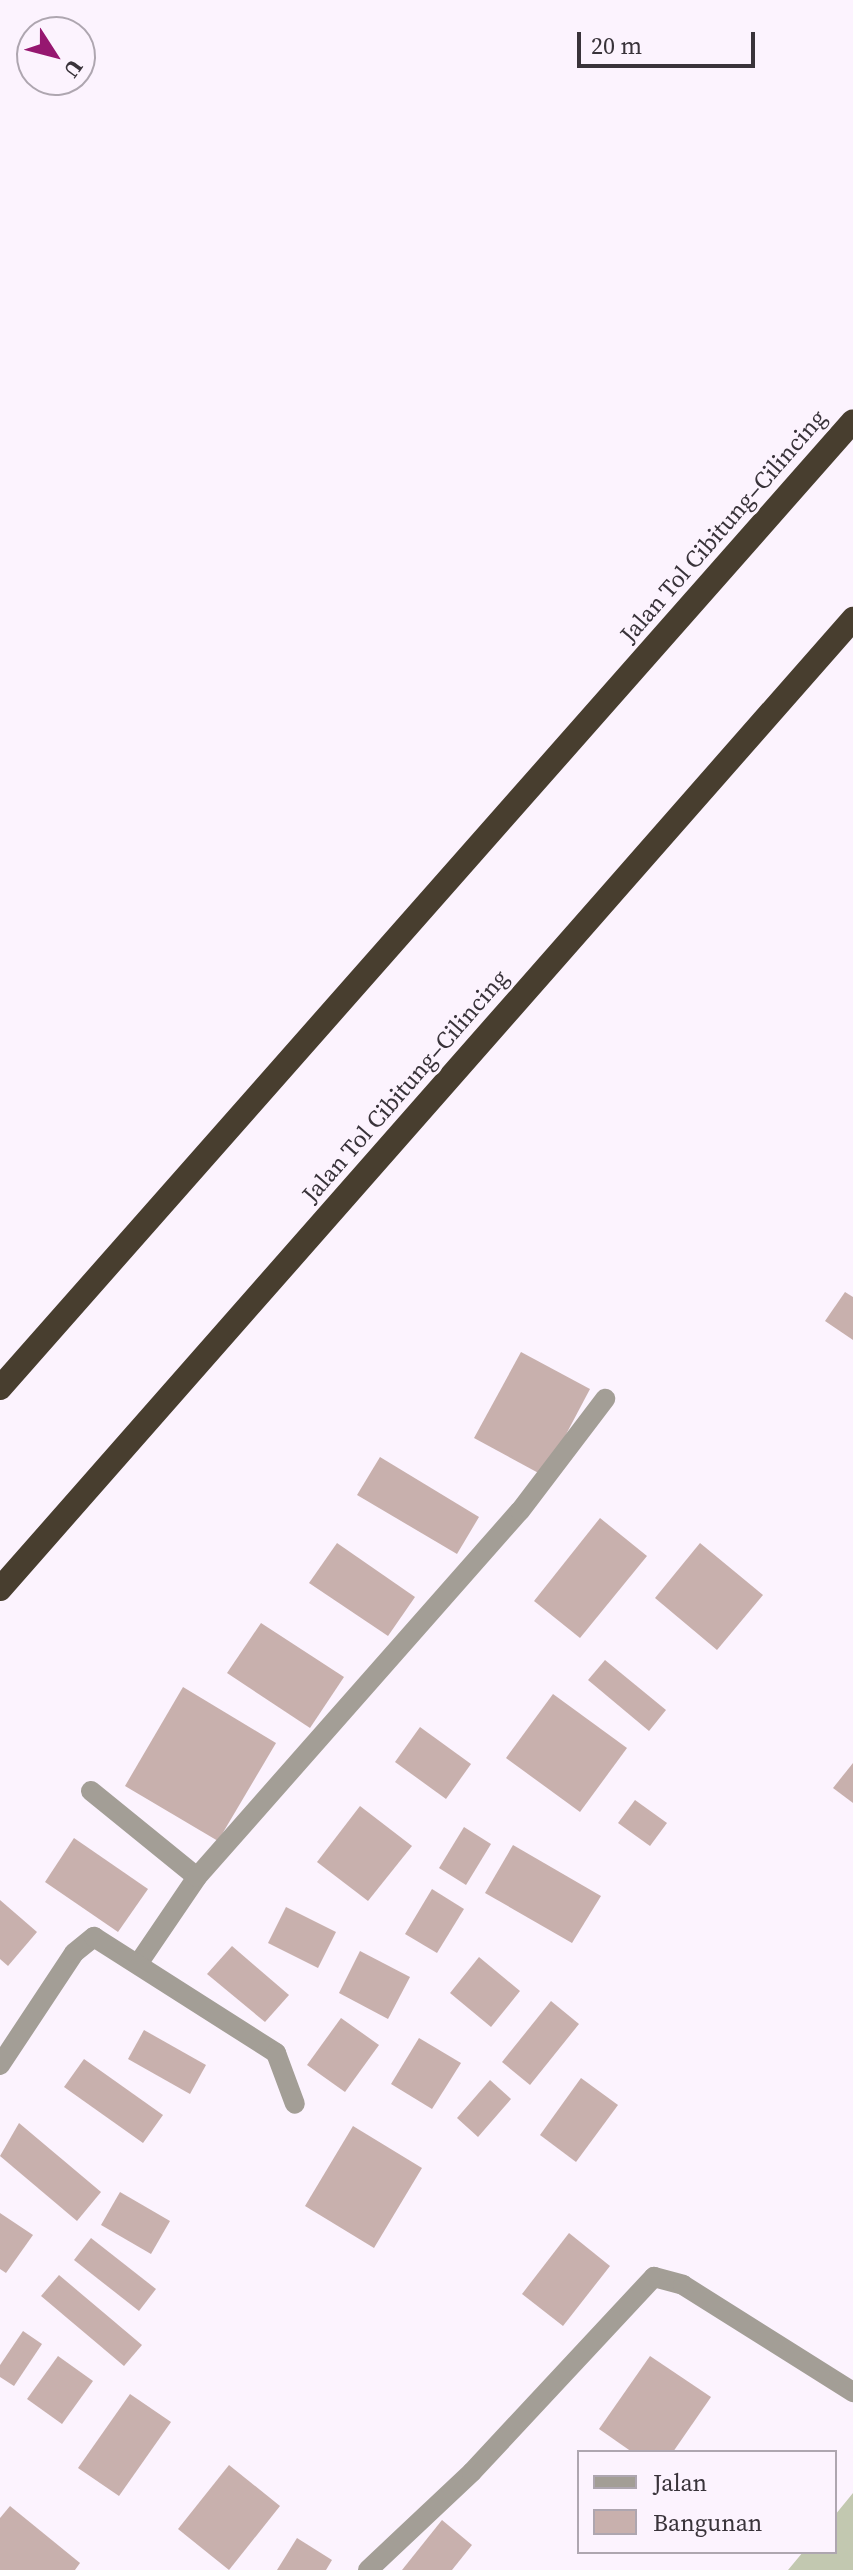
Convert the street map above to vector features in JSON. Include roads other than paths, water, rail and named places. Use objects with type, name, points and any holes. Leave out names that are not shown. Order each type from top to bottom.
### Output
[{"type":"highway","name":"Jalan Tol Cibitung–Cilincing","points":[[0,1388],[853,421]]},
{"type":"highway","name":"Jalan Tol Cibitung–Cilincing","points":[[0,1589],[853,619]]},
{"type":"street","points":[[140,1961],[197,1877],[520,1511],[605,1399]]},
{"type":"street","points":[[91,1791],[197,1877]]},
{"type":"street","points":[[0,2065],[83,1941],[94,1937],[140,1961],[276,2053],[295,2104]]},
{"type":"street","points":[[368,2570],[472,2472],[654,2277],[683,2285],[853,2392]]}]
